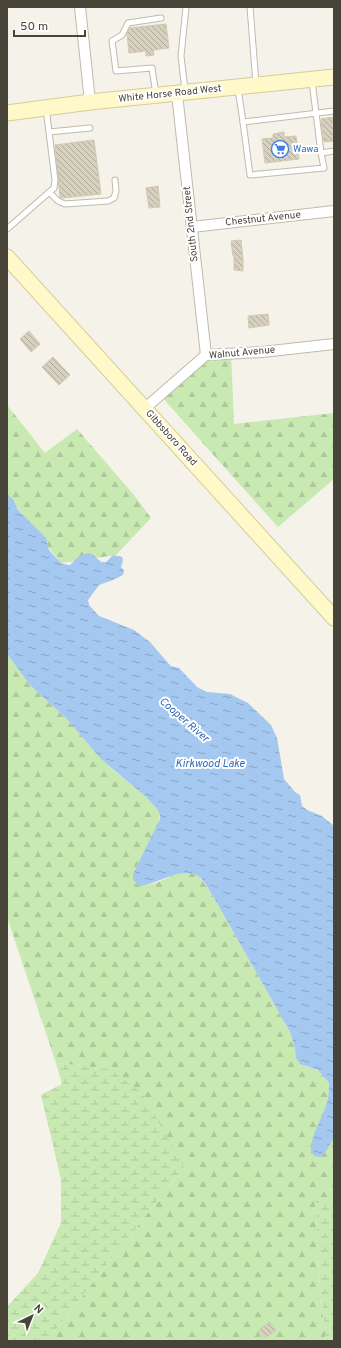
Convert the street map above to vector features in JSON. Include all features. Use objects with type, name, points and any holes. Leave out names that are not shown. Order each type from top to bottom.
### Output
[{"type":"street","points":[[80,7],[90,102]]},
{"type":"street","name":"White Horse Road West","points":[[7,113],[90,102],[334,77]]},
{"type":"street","name":"South 2nd Street","points":[[181,93],[192,227],[206,355]]},
{"type":"street","name":"Chestnut Avenue","points":[[192,227],[334,211]]},
{"type":"street","name":"Gibbsboro Road","points":[[7,258],[334,618]]},
{"type":"street","name":"Walnut Avenue","points":[[144,409],[206,355],[262,352],[334,344]]},
{"type":"lane","points":[[181,93],[181,56],[186,7]]},
{"type":"lane","points":[[250,7],[256,85]]},
{"type":"lane","points":[[157,96],[152,68],[116,71],[112,41],[122,35],[128,23],[161,18]]},
{"type":"lane","points":[[238,87],[250,175],[324,168],[312,80]]},
{"type":"lane","points":[[7,229],[54,188],[46,107]]},
{"type":"lane","points":[[243,122],[334,112]]},
{"type":"lane","points":[[49,132],[90,128]]},
{"type":"lane","points":[[321,153],[334,151]]},
{"type":"lane","points":[[50,193],[58,202],[65,204],[108,201],[114,198],[116,191],[115,180]]},
{"type":"green space","points":[[231,352],[234,424],[334,413],[334,479],[278,527],[160,395],[202,359]]},
{"type":"green space","points":[[7,405],[45,453],[77,429],[134,495],[151,518],[116,555],[61,563],[7,495]]},
{"type":"green space","points":[[7,654],[30,685],[67,719],[111,768],[146,797],[157,809],[160,815],[158,825],[133,874],[137,883],[143,885],[151,884],[182,873],[190,873],[200,877],[214,898],[290,1032],[295,1048],[296,1058],[305,1066],[318,1070],[329,1083],[329,1094],[326,1106],[334,1135],[334,1208],[315,1195],[320,1288],[326,1341],[47,1341],[184,1167],[110,1069],[56,1063],[7,917]]},
{"type":"green space","points":[[56,1063],[110,1069],[143,1094],[184,1167],[47,1341],[7,1341],[7,1307],[38,1273],[61,1223],[61,1179],[41,1095],[62,1084]]},
{"type":"green space","points":[[315,1194],[334,1208],[334,1341],[326,1341],[320,1288]]},
{"type":"water","name":"Kirkwood Lake","points":[[7,494],[13,499],[18,510],[46,538],[49,550],[61,563],[70,565],[78,557],[88,553],[92,554],[101,562],[106,562],[113,555],[122,557],[123,560],[121,567],[124,570],[123,575],[99,585],[88,600],[89,605],[99,616],[134,630],[150,642],[171,666],[179,668],[197,687],[207,692],[230,694],[248,703],[271,725],[277,738],[284,779],[295,792],[300,795],[302,806],[307,810],[322,816],[334,826],[334,1138],[326,1151],[320,1157],[311,1153],[311,1146],[314,1134],[327,1102],[329,1083],[318,1070],[300,1064],[296,1058],[295,1048],[290,1032],[207,886],[203,880],[192,873],[170,876],[141,886],[133,880],[133,874],[160,819],[157,809],[146,797],[101,759],[67,719],[30,685],[7,654]]},
{"type":"building","points":[[166,24],[169,48],[153,50],[154,55],[146,56],[146,51],[129,53],[127,34],[130,28]]},
{"type":"building","name":"Wawa","points":[[334,117],[334,141],[324,142],[321,119]]},
{"type":"building","name":"Wawa","points":[[284,132],[284,137],[296,136],[299,159],[265,163],[262,139],[273,138],[273,134]]},
{"type":"building","points":[[94,140],[101,194],[60,198],[55,145]]},
{"type":"building","points":[[158,186],[160,207],[149,208],[146,188]]},
{"type":"building","points":[[241,240],[243,271],[234,270],[234,256],[231,241]]},
{"type":"building","points":[[268,314],[269,325],[249,328],[248,316]]},
{"type":"building","points":[[29,331],[40,344],[31,352],[20,339]]},
{"type":"building","points":[[53,357],[70,375],[59,385],[42,367]]},
{"type":"building","points":[[270,1322],[276,1330],[265,1338],[259,1330]]},
{"type":"place","name":"Wawa","points":[[280,149]]},
{"type":"water label","name":"Cooper River","points":[[184,720]]}]
